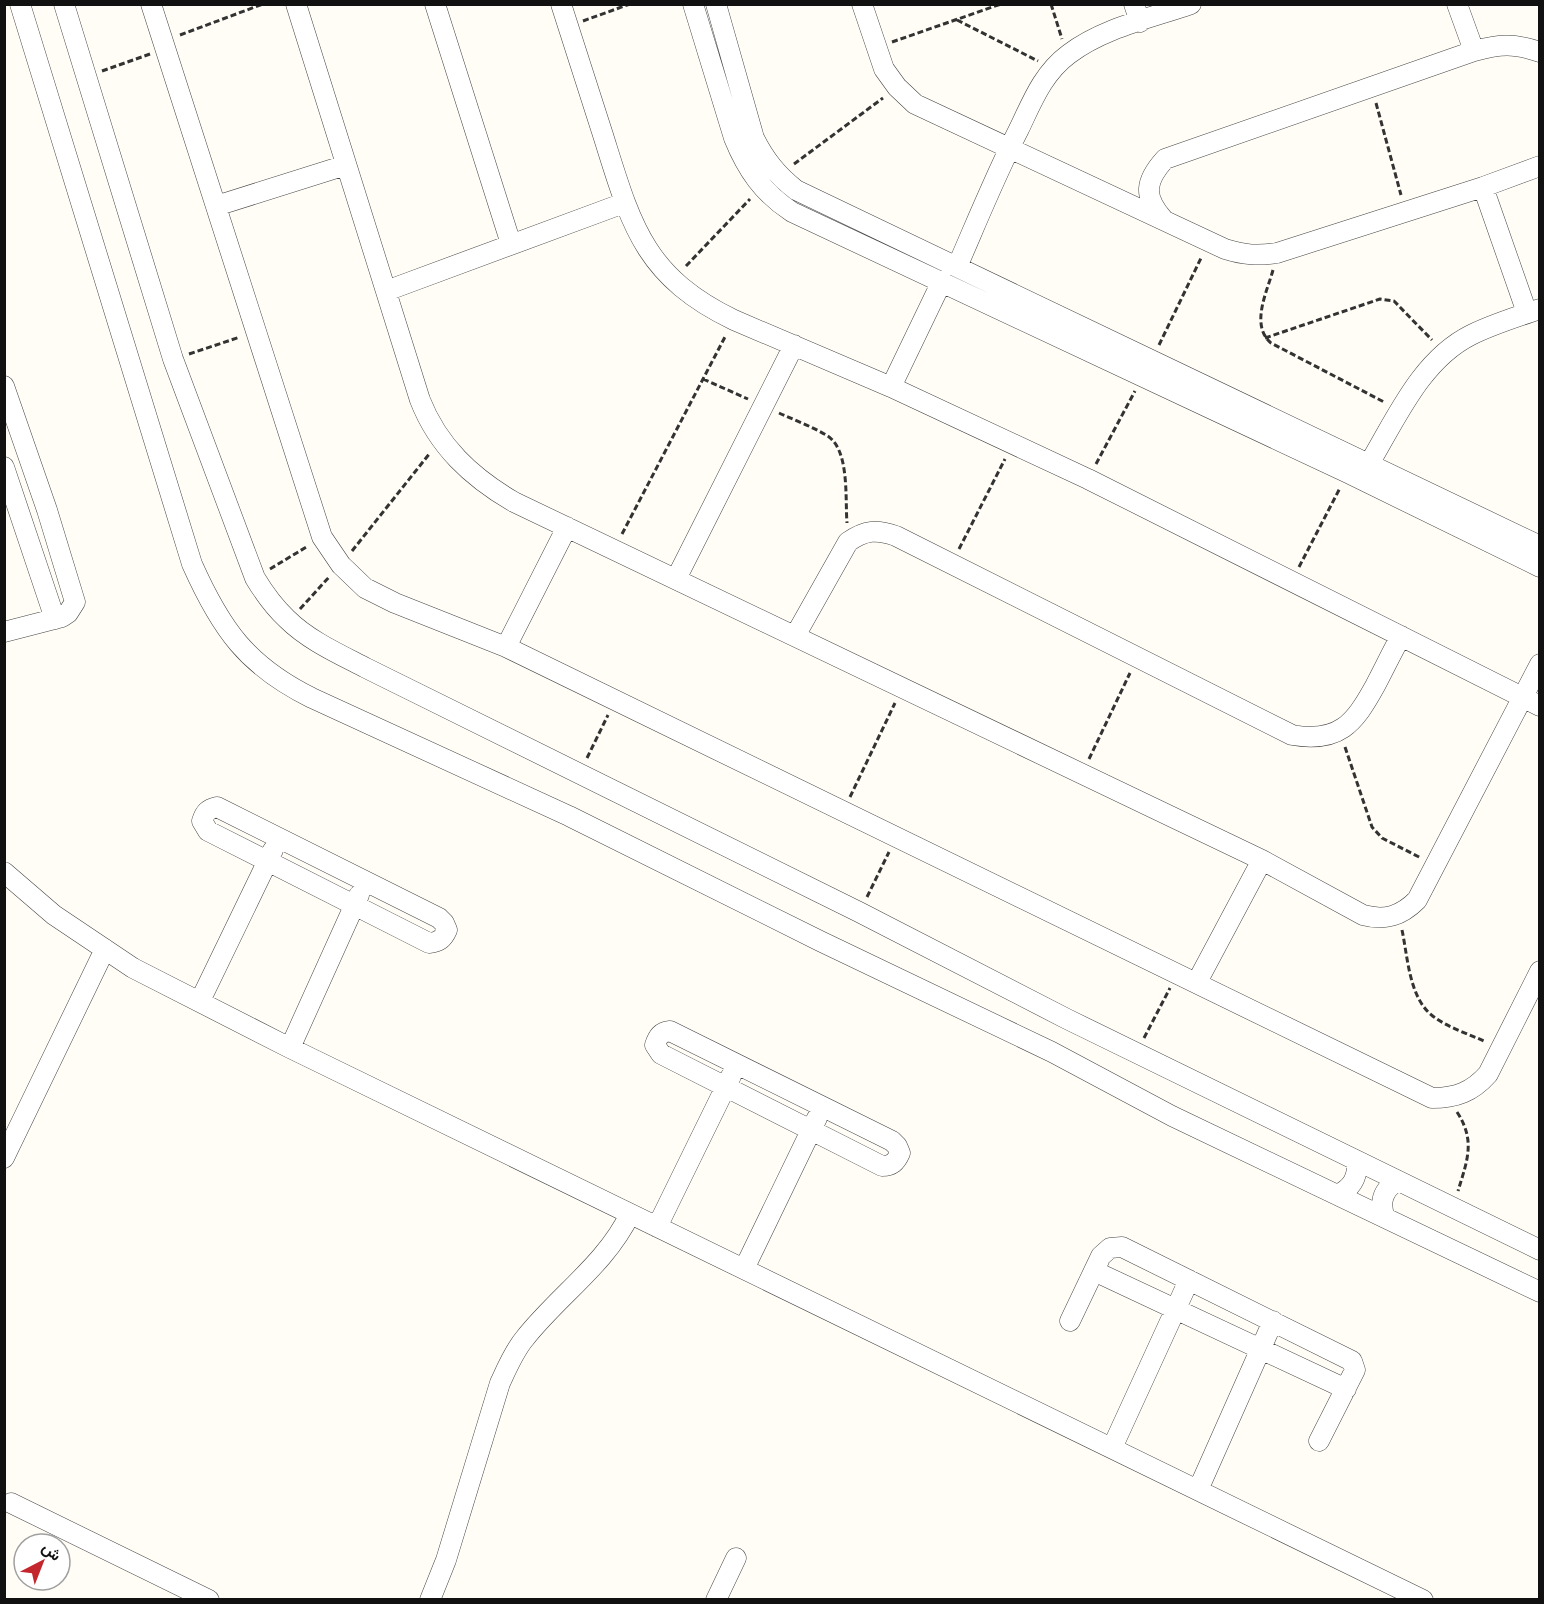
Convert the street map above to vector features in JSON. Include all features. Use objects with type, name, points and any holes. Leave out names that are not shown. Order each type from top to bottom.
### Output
[{"type":"street","points":[[20,4],[192,564],[221,622],[240,647],[261,667],[285,685],[569,816],[830,946],[1052,1052],[1172,1116],[1539,1292]]},
{"type":"street","points":[[64,4],[173,359],[255,578],[288,621],[318,642],[357,663],[1137,1053],[1539,1250]]},
{"type":"street","points":[[152,4],[322,537],[341,565],[365,588],[395,603],[506,647],[1432,1098],[1448,1098],[1463,1094],[1477,1086],[1488,1074],[1539,971]]},
{"type":"street","points":[[296,4],[420,400],[441,440],[474,475],[493,489],[614,550],[1262,860],[1363,915],[1374,918],[1386,918],[1398,914],[1417,900],[1531,702],[1539,664]]},
{"type":"street","points":[[435,4],[511,244]]},
{"type":"street","points":[[561,4],[624,203],[642,242],[673,280],[692,296],[712,310],[891,387],[1088,479],[1531,702]]},
{"type":"street","points":[[693,4],[734,138],[746,166],[762,187],[792,212],[942,281],[1018,307],[1147,368],[1370,464],[1464,519],[1539,567]]},
{"type":"street","points":[[716,4],[754,138],[764,158],[779,176],[796,190],[957,267],[1018,307]]},
{"type":"street","points":[[862,4],[884,69],[897,87],[915,104],[1242,255],[1260,256],[1277,253],[1483,187],[1539,166]]},
{"type":"street","points":[[957,267],[1009,149],[1041,84],[1060,62],[1137,13],[1191,4]]},
{"type":"street","points":[[1457,4],[1474,51]]},
{"type":"street","points":[[1163,220],[1152,207],[1148,189],[1153,172],[1165,159],[1474,51],[1507,44],[1523,46],[1539,52]]},
{"type":"street","points":[[216,206],[346,165]]},
{"type":"street","points":[[1370,464],[1424,375],[1444,353],[1469,336],[1533,311],[1483,187]]},
{"type":"street","points":[[386,291],[624,203]]},
{"type":"street","points":[[891,387],[942,281]]},
{"type":"street","points":[[676,579],[794,345]]},
{"type":"street","points":[[1147,368],[1348,473],[1539,546]]},
{"type":"street","points":[[4,386],[10,420],[47,510],[75,602],[68,613],[55,619],[4,632]]},
{"type":"street","points":[[4,467],[13,520],[55,619]]},
{"type":"street","points":[[13,520],[47,510]]},
{"type":"street","points":[[506,647],[567,527]]},
{"type":"street","points":[[795,636],[848,542],[865,533],[884,531],[1292,735],[1308,738],[1324,736],[1340,731],[1352,722],[1362,710],[1401,636]]},
{"type":"street","points":[[218,807],[439,918],[447,930],[437,942],[429,943],[268,861],[208,831],[202,822],[204,814],[218,807]]},
{"type":"street","points":[[200,1001],[279,838]]},
{"type":"street","points":[[1197,982],[1262,860]]},
{"type":"street","points":[[4,872],[54,915],[133,968],[290,1048],[1423,1599]]},
{"type":"street","points":[[290,1048],[365,881]]},
{"type":"street","points":[[4,1158],[105,949]]},
{"type":"street","points":[[670,1031],[892,1141],[900,1153],[890,1166],[882,1166],[725,1087],[661,1054],[655,1045],[657,1037],[663,1032],[670,1031]]},
{"type":"street","points":[[657,1227],[737,1064]]},
{"type":"street","points":[[744,1269],[823,1106]]},
{"type":"street","points":[[1337,1195],[1351,1186],[1358,1170],[1357,1161]]},
{"type":"street","points":[[1385,1218],[1382,1201],[1385,1192],[1397,1181]]},
{"type":"street","points":[[430,1599],[447,1560],[500,1383],[509,1364],[524,1339],[606,1252],[621,1233],[630,1214]]},
{"type":"street","points":[[1070,1321],[1105,1251],[1122,1247],[1352,1361],[1354,1370],[1347,1389],[1319,1442]]},
{"type":"street","points":[[1094,1271],[1347,1389]]},
{"type":"street","points":[[1112,1448],[1189,1280]]},
{"type":"street","points":[[1198,1490],[1273,1321]]},
{"type":"street","points":[[11,1503],[209,1599]]},
{"type":"street","points":[[716,1599],[736,1558]]},
{"type":"path","points":[[86,78],[263,4]]},
{"type":"path","points":[[568,26],[630,4]]},
{"type":"path","points":[[876,48],[1001,4]]},
{"type":"path","points":[[1052,4],[1060,62]]},
{"type":"path","points":[[957,20],[1060,62]]},
{"type":"path","points":[[779,176],[897,87]]},
{"type":"path","points":[[1372,87],[1405,211]]},
{"type":"path","points":[[673,280],[762,187]]},
{"type":"path","points":[[1088,479],[1147,368],[1209,241]]},
{"type":"path","points":[[1277,253],[1260,323],[1265,338],[1401,411]]},
{"type":"path","points":[[1265,338],[1380,299],[1388,299],[1400,306],[1444,353]]},
{"type":"path","points":[[614,550],[734,320]]},
{"type":"path","points":[[173,359],[256,332]]},
{"type":"path","points":[[703,379],[827,435],[836,443],[843,464],[848,542]]},
{"type":"path","points":[[288,621],[341,565],[441,440]]},
{"type":"path","points":[[951,564],[1013,444]]},
{"type":"path","points":[[1292,581],[1348,473]]},
{"type":"path","points":[[255,578],[322,537]]},
{"type":"path","points":[[1082,774],[1137,658]]},
{"type":"path","points":[[844,811],[902,687]]},
{"type":"path","points":[[579,772],[616,700]]},
{"type":"path","points":[[1340,731],[1372,827],[1377,835],[1435,866]]},
{"type":"path","points":[[859,912],[897,837]]},
{"type":"path","points":[[1398,914],[1414,987],[1426,1009],[1435,1017],[1501,1050]]},
{"type":"path","points":[[1137,1053],[1178,973]]},
{"type":"path","points":[[1448,1098],[1460,1115],[1468,1133],[1469,1156],[1452,1208]]}]
